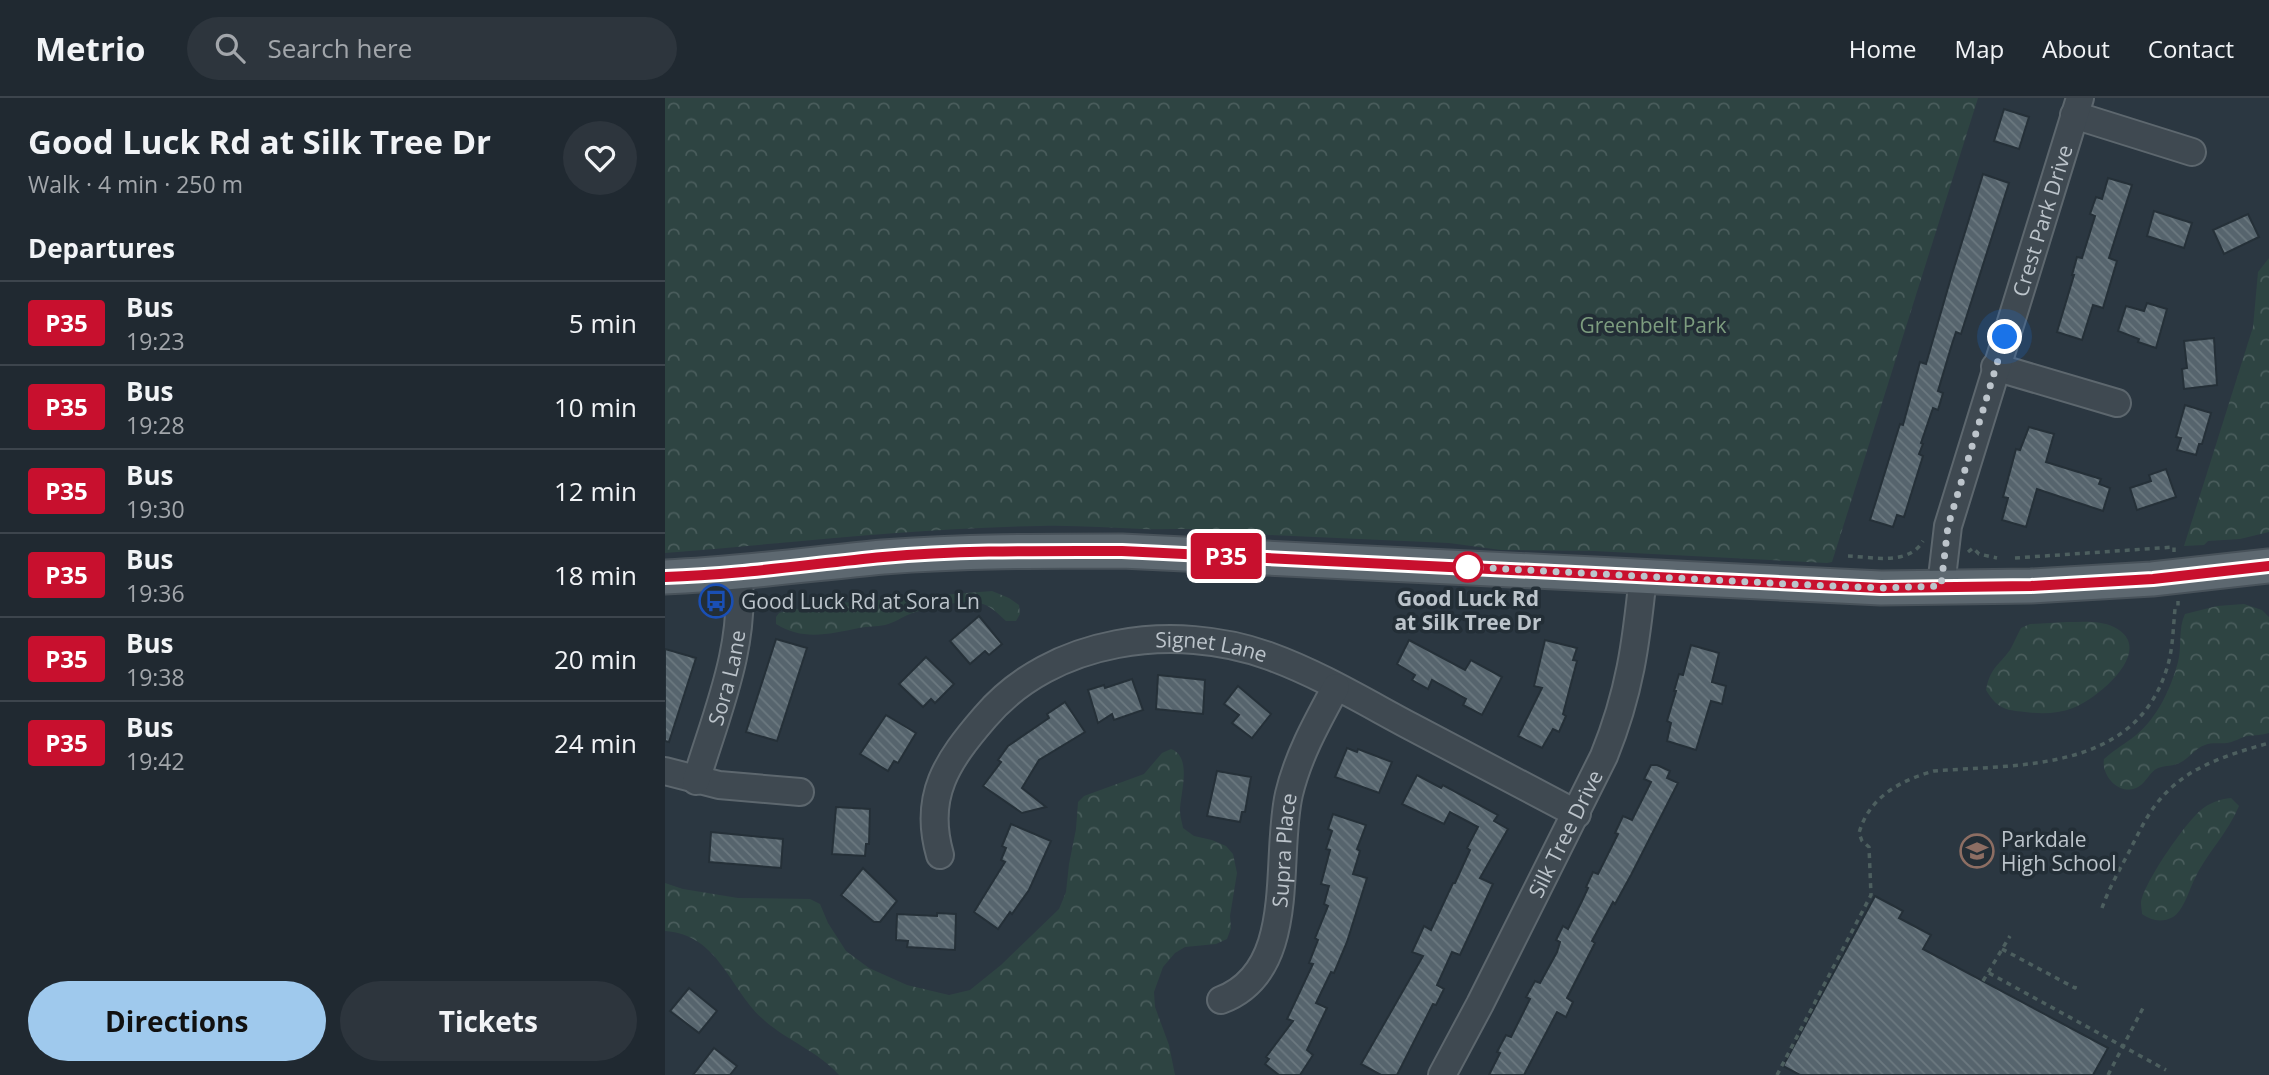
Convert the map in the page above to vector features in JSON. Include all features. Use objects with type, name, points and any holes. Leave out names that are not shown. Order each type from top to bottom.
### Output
[{"type":"main road","points":[[665,577],[781,569],[883,557],[1002,551],[1225,556],[1881,588],[2031,586],[2153,579],[2269,566]]},
{"type":"street","points":[[2077,107],[2193,152]]},
{"type":"street","name":"Crest Park Drive","points":[[1941,586],[1948,526],[2077,107]]},
{"type":"street","points":[[1995,367],[2117,402]]},
{"type":"street","name":"Sora Lane","points":[[696,781],[737,641],[740,590],[738,571]]},
{"type":"street","name":"Silk Tree Drive","points":[[1442,1075],[1577,814],[1618,722],[1636,648],[1643,576]]},
{"type":"street","name":"Signet Lane","points":[[940,855],[934,830],[934,801],[941,779],[953,757],[989,712],[1033,676],[1067,659],[1097,648],[1153,639],[1242,648],[1300,668],[1577,814]]},
{"type":"street","name":"Supra Place","points":[[1221,1000],[1246,987],[1256,975],[1269,950],[1278,911],[1289,796],[1306,744],[1336,687]]},
{"type":"street","points":[[665,771],[719,785],[800,792]]},
{"type":"path","points":[[1967,553],[1973,548],[1987,557],[2016,558],[2174,547],[2174,554]]},
{"type":"path","points":[[1777,1075],[1871,895],[1869,847],[1862,841],[1859,833],[1878,800],[1903,781],[1918,775],[1934,771],[2064,759],[2085,753],[2114,738],[2139,717],[2160,685],[2171,652],[2175,609],[2178,606]]},
{"type":"path","points":[[2102,908],[2146,820],[2156,803],[2172,786],[2211,761],[2269,743]]},
{"type":"path","points":[[1983,981],[2010,936]]},
{"type":"path","points":[[2002,949],[2075,988],[2076,985]]},
{"type":"path","points":[[1989,973],[2166,1070]]},
{"type":"path","points":[[2108,1075],[2143,1008]]},
{"type":"green space","name":"Greenbelt Park","points":[[665,98],[1978,98],[1832,562],[1827,563],[1594,551],[1501,550],[1449,543],[1269,535],[1222,529],[1066,526],[900,533],[665,553]]},
{"type":"green space","points":[[2269,258],[2269,532],[2240,539],[2208,541],[2204,545],[2184,546],[2253,327],[2258,272]]},
{"type":"green space","points":[[992,591],[1019,605],[1020,614],[1016,621],[1006,621],[987,606],[972,602],[925,609],[885,625],[827,634],[796,633],[776,624],[779,613],[789,610],[840,603]]},
{"type":"green space","points":[[2244,604],[2262,610],[2269,617],[2269,733],[2205,745],[2180,763],[2155,770],[2138,787],[2125,789],[2113,783],[2106,772],[2104,759],[2140,732],[2161,705],[2178,662],[2185,614],[2217,606]]},
{"type":"green space","points":[[2103,623],[2126,636],[2130,648],[2127,660],[2108,684],[2096,695],[2073,708],[2049,713],[2012,710],[1994,701],[1986,690],[1990,677],[2010,650],[2021,628],[2030,624]]},
{"type":"green space","points":[[1171,749],[1178,753],[1184,768],[1180,811],[1183,828],[1194,836],[1226,846],[1233,854],[1237,873],[1230,916],[1231,928],[1227,939],[1216,944],[1185,947],[1175,953],[1163,967],[1154,992],[1155,1007],[1169,1045],[1175,1075],[839,1075],[765,1021],[722,966],[699,942],[665,931],[665,883],[683,889],[738,898],[810,899],[820,904],[828,923],[846,951],[869,968],[907,985],[949,995],[970,990],[1001,965],[1059,909],[1066,892],[1078,802],[1084,796],[1144,774],[1162,753]]},
{"type":"green space","points":[[2231,798],[2239,806],[2199,870],[2180,910],[2173,917],[2161,921],[2142,914],[2143,894],[2185,827],[2208,805]]},
{"type":"building","points":[[2004,109],[2029,117],[2019,149],[1994,141]]},
{"type":"building","points":[[1983,174],[2009,183],[1961,334],[1956,332],[1952,344],[1938,391],[1943,393],[1938,410],[1933,408],[1921,443],[1923,444],[1919,454],[1923,456],[1904,517],[1897,515],[1893,527],[1870,520],[1900,424],[1903,425],[1920,362],[1926,364]]},
{"type":"building","points":[[2108,178],[2132,185],[2109,258],[2117,261],[2103,308],[2093,305],[2082,340],[2057,332],[2077,257],[2082,258],[2095,216],[2090,214],[2096,197],[2102,199]]},
{"type":"building","points":[[2154,211],[2192,223],[2184,248],[2147,236]]},
{"type":"building","points":[[2248,214],[2259,237],[2224,254],[2213,230]]},
{"type":"building","points":[[2147,303],[2167,309],[2156,348],[2118,331],[2126,306],[2144,311]]},
{"type":"building","points":[[2214,338],[2217,385],[2184,389],[2182,369],[2187,368],[2184,341]]},
{"type":"building","points":[[2185,405],[2211,413],[2196,455],[2177,450],[2181,438],[2176,437]]},
{"type":"building","points":[[2029,427],[2054,434],[2046,462],[2101,479],[2099,484],[2110,488],[2103,511],[2037,489],[2026,527],[2002,520],[2008,498],[2003,497],[2016,449],[2020,450]]},
{"type":"building","points":[[2166,469],[2176,497],[2137,510],[2130,488],[2151,481],[2149,475]]},
{"type":"building","points":[[979,616],[1002,644],[989,655],[985,651],[970,664],[950,641]]},
{"type":"building","points":[[776,639],[807,648],[777,741],[746,732]]},
{"type":"building","points":[[1409,640],[1465,670],[1471,660],[1502,677],[1482,715],[1463,705],[1466,699],[1432,680],[1428,689],[1412,680],[1415,675],[1397,664]]},
{"type":"building","points":[[1545,640],[1577,648],[1573,660],[1577,661],[1563,714],[1566,716],[1559,732],[1553,729],[1542,748],[1518,736],[1542,688],[1534,686]]},
{"type":"building","points":[[1691,645],[1719,653],[1712,682],[1726,686],[1722,704],[1711,701],[1696,750],[1667,741],[1671,723],[1667,721],[1674,691],[1679,674],[1683,675]]},
{"type":"building","points":[[665,649],[696,658],[669,742],[665,741]]},
{"type":"building","points":[[926,657],[954,684],[935,703],[931,699],[923,707],[899,684]]},
{"type":"building","points":[[1158,675],[1205,680],[1203,714],[1156,709]]},
{"type":"building","points":[[1132,679],[1143,710],[1114,720],[1112,714],[1098,723],[1088,690],[1104,685],[1105,688]]},
{"type":"building","points":[[1238,686],[1271,714],[1252,738],[1232,723],[1239,715],[1224,704]]},
{"type":"building","points":[[1065,702],[1085,732],[1039,760],[1022,788],[1046,807],[1022,813],[983,786],[1001,762],[998,760],[1008,746],[1049,718],[1047,714]]},
{"type":"building","points":[[886,715],[916,733],[898,763],[894,761],[888,771],[860,754]]},
{"type":"building","points":[[1347,748],[1357,752],[1358,749],[1392,762],[1379,793],[1335,777]]},
{"type":"building","points":[[1651,765],[1670,771],[1667,778],[1678,783],[1631,875],[1592,941],[1595,943],[1567,998],[1573,1002],[1566,1017],[1557,1012],[1524,1075],[1489,1075],[1506,1035],[1511,1037],[1530,999],[1526,997],[1535,981],[1540,983],[1557,952],[1560,942],[1556,940],[1563,926],[1568,929],[1593,872],[1598,874],[1618,834],[1615,833],[1623,816],[1632,820],[1651,782],[1644,779]]},
{"type":"building","points":[[1217,771],[1251,777],[1245,812],[1242,812],[1240,822],[1207,816]]},
{"type":"building","points":[[1417,775],[1441,788],[1443,785],[1498,815],[1494,821],[1508,829],[1480,878],[1493,884],[1460,955],[1452,952],[1437,985],[1444,989],[1436,1005],[1433,1004],[1397,1075],[1381,1075],[1361,1064],[1423,956],[1412,952],[1424,926],[1431,930],[1455,883],[1470,850],[1467,848],[1478,827],[1450,812],[1444,824],[1402,804]]},
{"type":"building","points":[[836,807],[870,809],[869,844],[866,844],[865,856],[832,854]]},
{"type":"building","points":[[1333,814],[1366,825],[1357,849],[1360,851],[1353,874],[1367,878],[1347,942],[1334,973],[1331,972],[1316,1003],[1327,1008],[1307,1050],[1313,1055],[1300,1075],[1279,1075],[1265,1064],[1269,1059],[1266,1057],[1293,1021],[1287,1019],[1313,964],[1309,963],[1318,940],[1315,938],[1328,906],[1324,904],[1329,886],[1321,884],[1330,850],[1326,849],[1332,831],[1328,829]]},
{"type":"building","points":[[1011,824],[1051,841],[1029,890],[998,929],[974,912],[1005,862],[1001,860],[1006,848],[1002,846]]},
{"type":"building","points":[[711,832],[783,839],[781,868],[709,862]]},
{"type":"building","points":[[863,868],[897,901],[880,922],[874,922],[841,895]]},
{"type":"building","points":[[1875,896],[1903,911],[1899,918],[1931,935],[1923,949],[2108,1048],[2093,1075],[1800,1075],[1783,1066]]},
{"type":"building","points":[[937,913],[956,914],[955,950],[907,947],[908,941],[896,940],[897,914],[937,916]]},
{"type":"building","points":[[689,988],[717,1011],[699,1033],[670,1011]]},
{"type":"building","points":[[714,1048],[737,1066],[730,1075],[693,1075]]},
{"type":"bus line","name":"P35","points":[[665,577],[781,569],[883,557],[1002,551],[1122,551],[1881,588],[2031,586],[2153,579],[2269,566]]},
{"type":"place","name":"Good Luck Rd at Silk Tree Dr","points":[[1468,567]]},
{"type":"place","name":"Good Luck Rd at Sora Ln","points":[[716,601]]},
{"type":"place","name":"Parkdale High School","points":[[1977,851]]},
{"type":"route","points":[[1468,567],[1881,588],[1941,586],[1948,526],[2005,337]]}]
